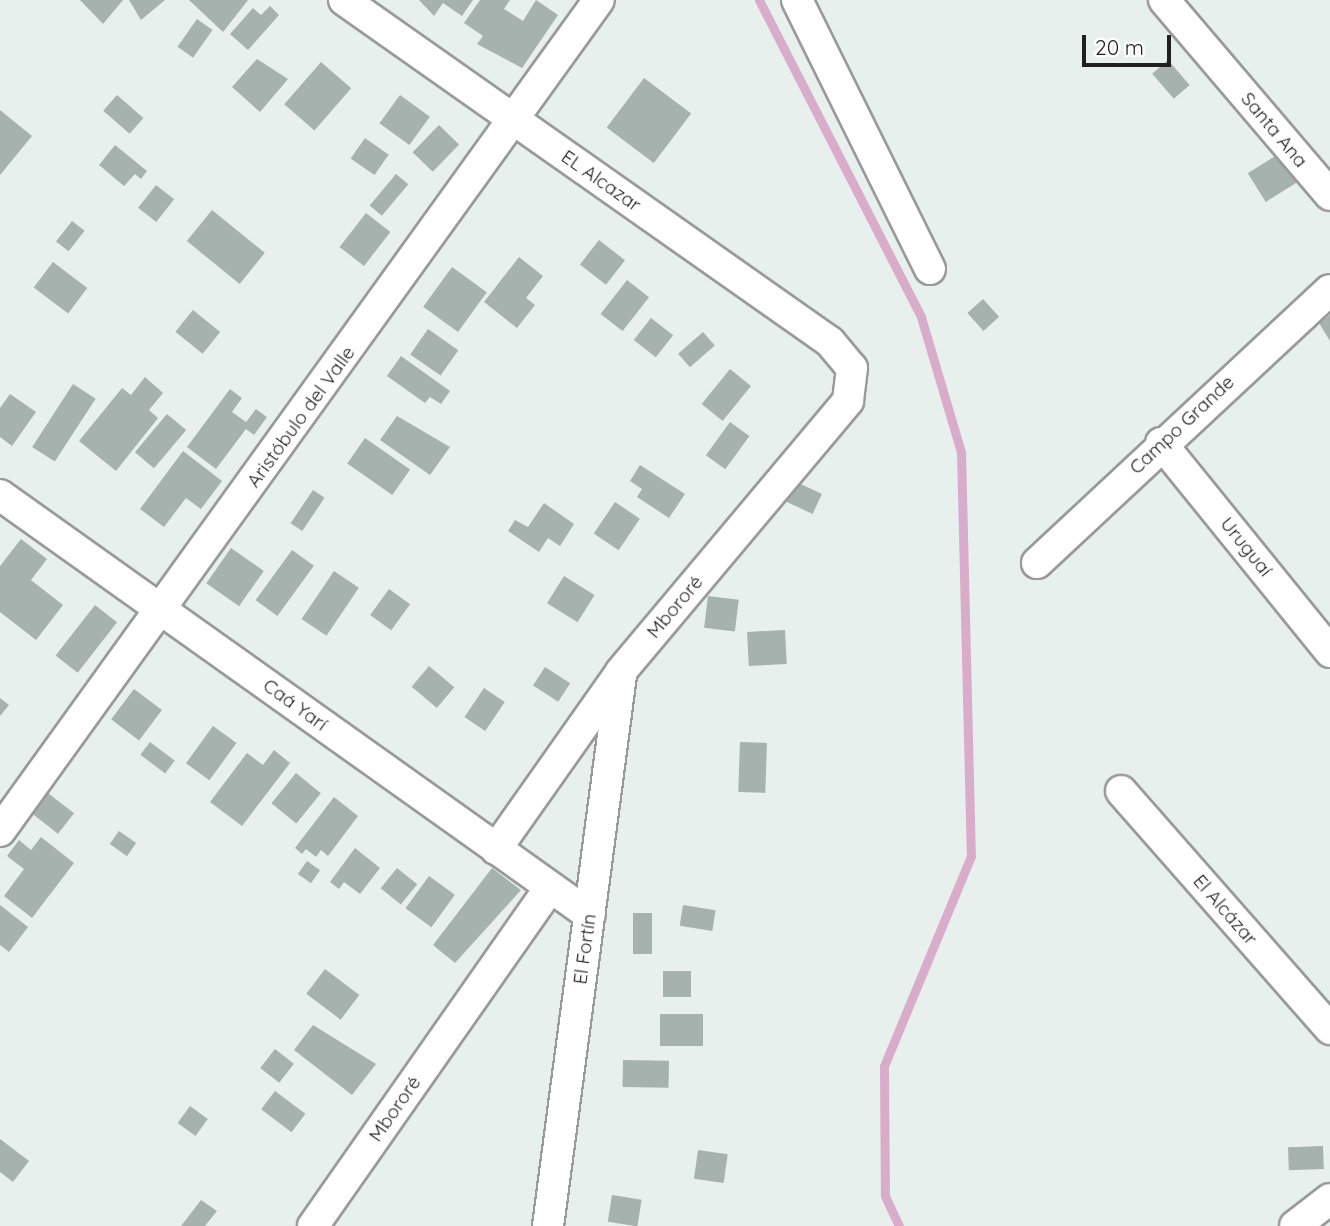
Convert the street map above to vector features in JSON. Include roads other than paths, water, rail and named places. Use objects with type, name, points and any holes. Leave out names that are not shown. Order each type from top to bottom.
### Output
[{"type":"street","name":"EL Alcazar","points":[[344,0],[830,342],[852,368]]},
{"type":"street","name":"Aristóbulo del Valle","points":[[0,831],[163,609],[599,0]]},
{"type":"street","points":[[797,0],[930,269]]},
{"type":"street","name":"Santa Ana","points":[[1164,0],[1330,195]]},
{"type":"street","name":"Campo Grande","points":[[1037,563],[1161,443],[1330,290]]},
{"type":"street","name":"Mbororé","points":[[496,849],[621,671],[848,401],[852,368]]},
{"type":"street","name":"Uruguaí","points":[[1161,443],[1330,652]]},
{"type":"street","name":"Caá Yarí","points":[[0,495],[590,915]]},
{"type":"street","name":"El Fortín","points":[[548,1226],[621,671]]},
{"type":"street","name":"El Alcázar","points":[[1121,791],[1330,1029]]},
{"type":"street","name":"Mbororé","points":[[313,1226],[550,888]]},
{"type":"street","points":[[1295,1226],[1330,1199]]},
{"type":"waterway","points":[[759,0],[921,317],[961,452],[971,856],[884,1066],[885,1196],[899,1226]]}]
